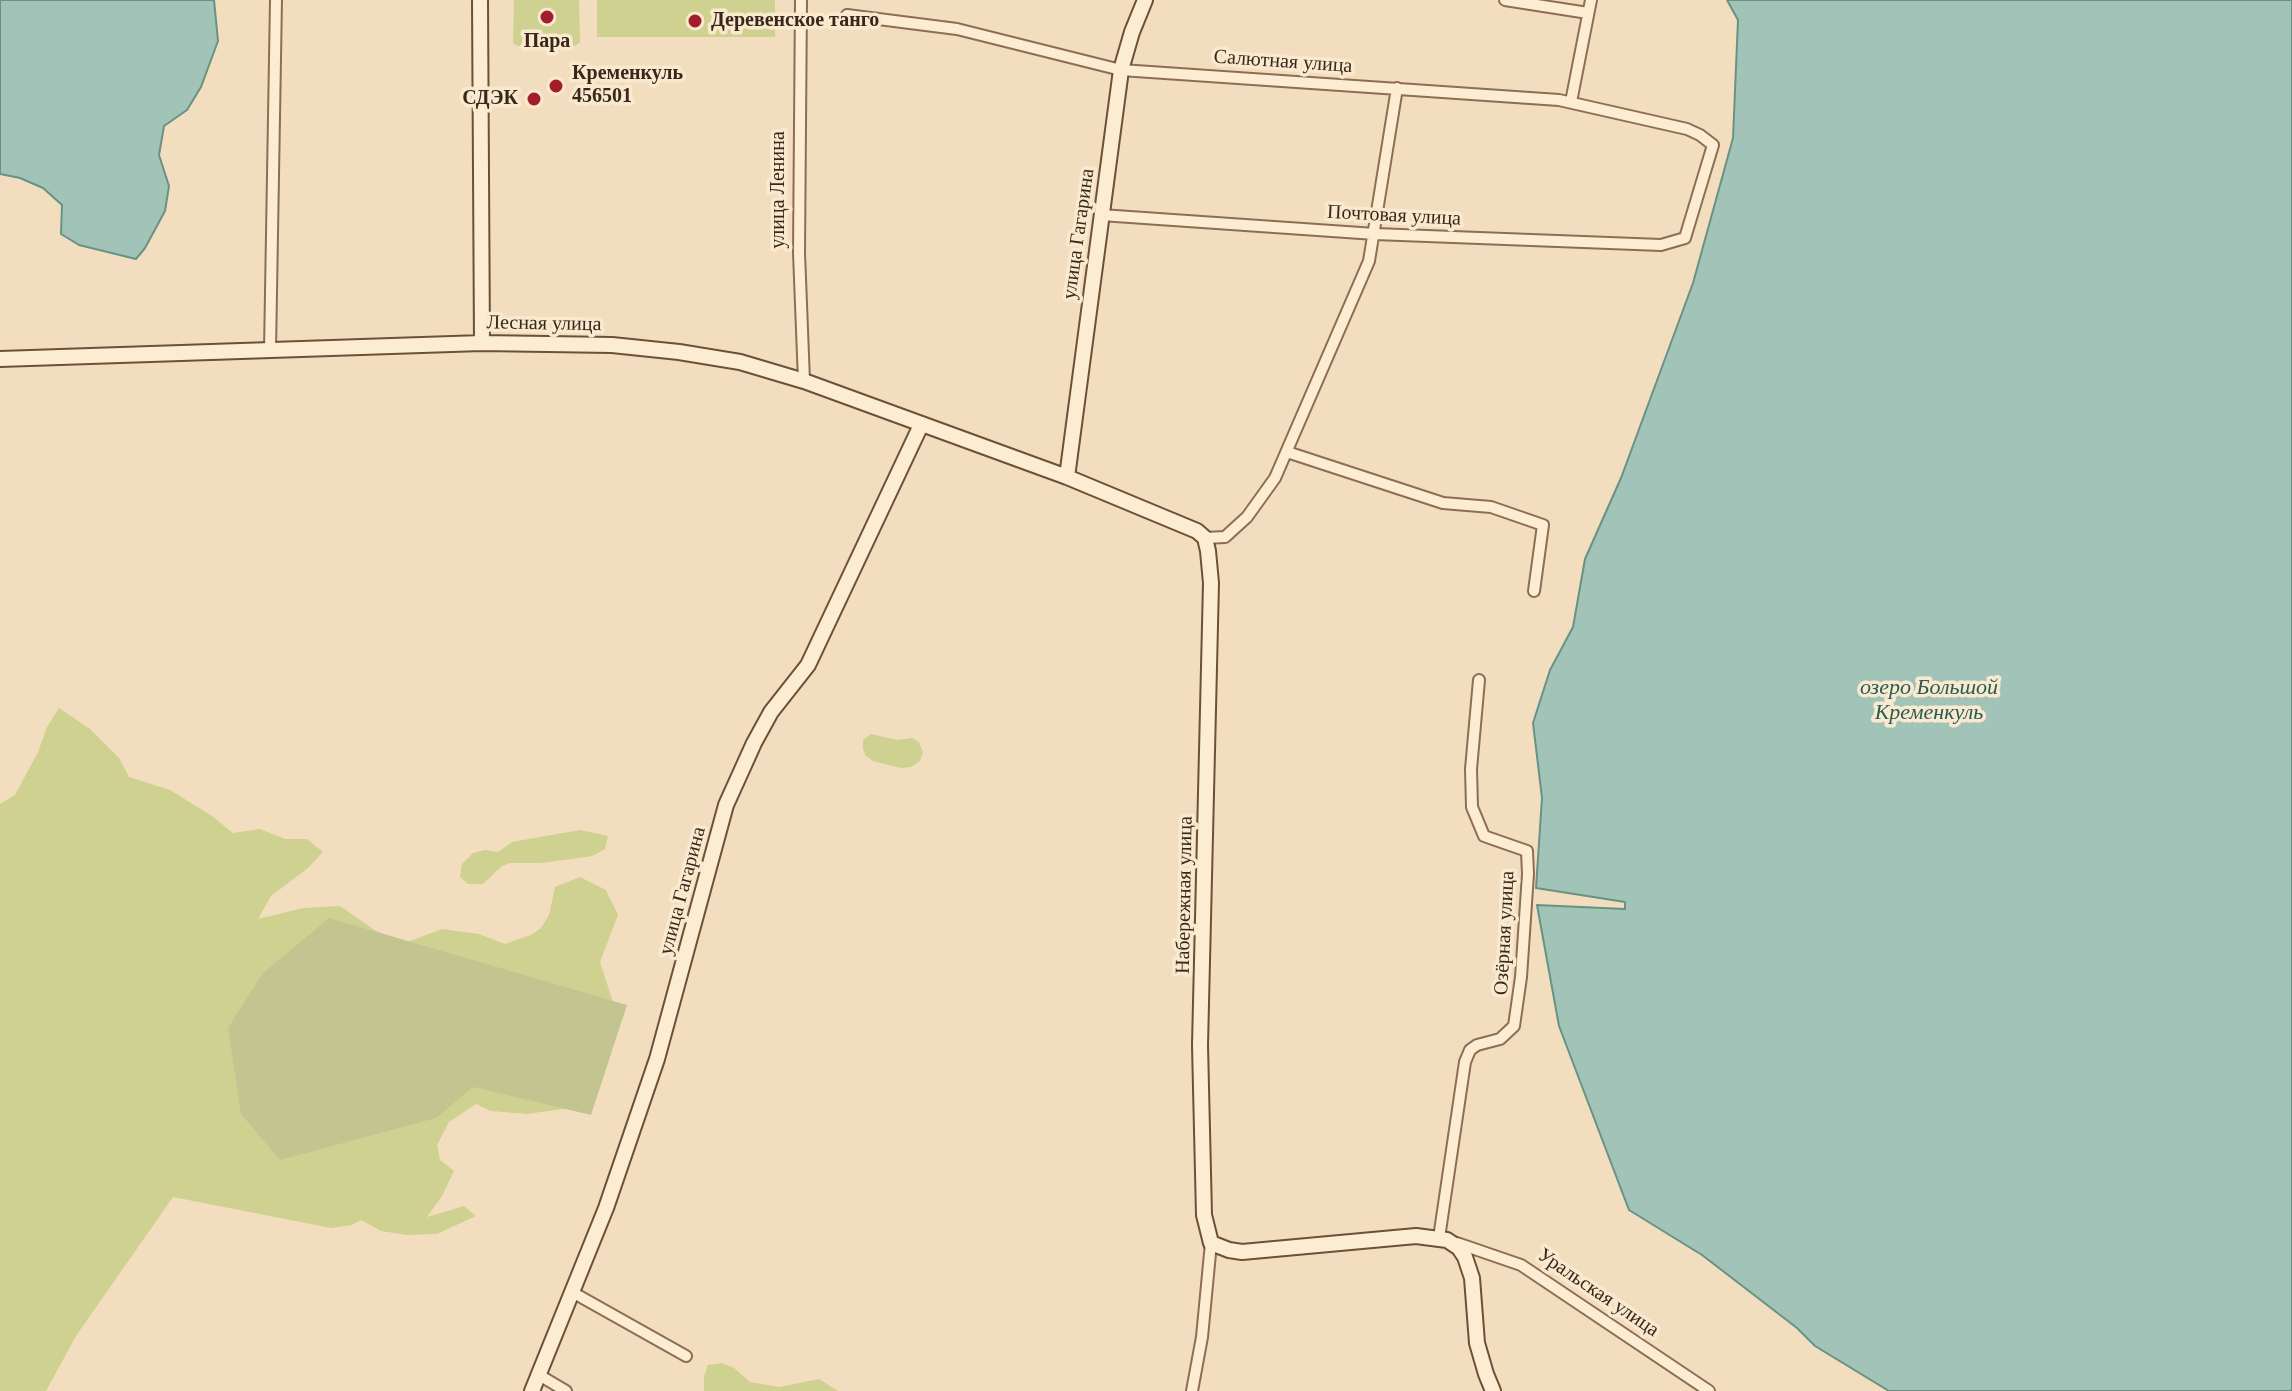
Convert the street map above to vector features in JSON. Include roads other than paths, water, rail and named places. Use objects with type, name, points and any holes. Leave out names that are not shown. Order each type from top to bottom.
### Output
[{"type":"street","points":[[270,351],[276,0]]},
{"type":"street","points":[[480,0],[482,343]]},
{"type":"street","name":"улица Ленина","points":[[801,0],[799,253],[804,381]]},
{"type":"street","name":"улица Гагарина","points":[[1067,477],[1121,70],[1145,0]]},
{"type":"street","points":[[1505,0],[1588,13]]},
{"type":"street","points":[[1571,102],[1591,0]]},
{"type":"street","name":"Салютная улица","points":[[847,15],[957,29],[1121,70],[1571,102],[1687,129],[1713,145],[1685,238]]},
{"type":"street","points":[[1067,477],[1183,524],[1205,538],[1225,537],[1247,517],[1275,478],[1369,261],[1397,88]]},
{"type":"street","name":"Почтовая улица","points":[[1101,215],[1375,234],[1661,245],[1685,238]]},
{"type":"street","name":"Лесная улица","points":[[0,359],[482,343],[612,345],[679,352],[740,362],[804,381],[1067,477]]},
{"type":"street","name":"улица Гагарина","points":[[532,1391],[606,1208],[657,1059],[726,805],[771,712],[808,665],[921,425]]},
{"type":"street","points":[[1287,452],[1443,503],[1491,507],[1543,525],[1534,591]]},
{"type":"street","name":"Набережная улица","points":[[1205,538],[1211,583],[1200,1045],[1204,1215],[1215,1245]]},
{"type":"street","name":"Озёрная улица","points":[[1443,1239],[1465,1062],[1470,1050],[1500,1039],[1514,1026],[1521,977],[1528,874],[1527,851],[1484,836],[1472,807],[1471,769],[1479,680]]},
{"type":"street","name":"Уральская улица","points":[[1215,1245],[1242,1252],[1416,1236],[1443,1239],[1521,1265],[1709,1391]]},
{"type":"street","points":[[1443,1239],[1459,1248],[1472,1278],[1477,1343],[1493,1391]]},
{"type":"street","points":[[1192,1391],[1215,1245]]},
{"type":"street","points":[[572,1292],[686,1356]]},
{"type":"street","points":[[539,1375],[566,1391]]},
{"type":"water","points":[[0,0],[214,0],[218,41],[201,87],[187,110],[164,126],[159,155],[169,186],[165,211],[136,259],[79,245],[61,234],[62,205],[43,188],[0,174]]},
{"type":"water","name":"озеро Большой Кременкуль","points":[[1727,0],[2292,0],[2292,1391],[1889,1391],[1815,1346],[1797,1328],[1702,1255],[1629,1210],[1559,1026],[1537,905],[1625,909],[1625,902],[1536,888],[1542,798],[1533,723],[1550,670],[1573,627],[1585,559],[1621,478],[1693,283],[1733,138],[1738,20]]},
{"type":"place","name":"Пара","points":[[547,17]]},
{"type":"place","name":"Деревенское танго","points":[[695,21]]},
{"type":"place","name":"Кременкуль 456501","points":[[556,86]]},
{"type":"place","name":"СДЭК","points":[[534,99]]}]
